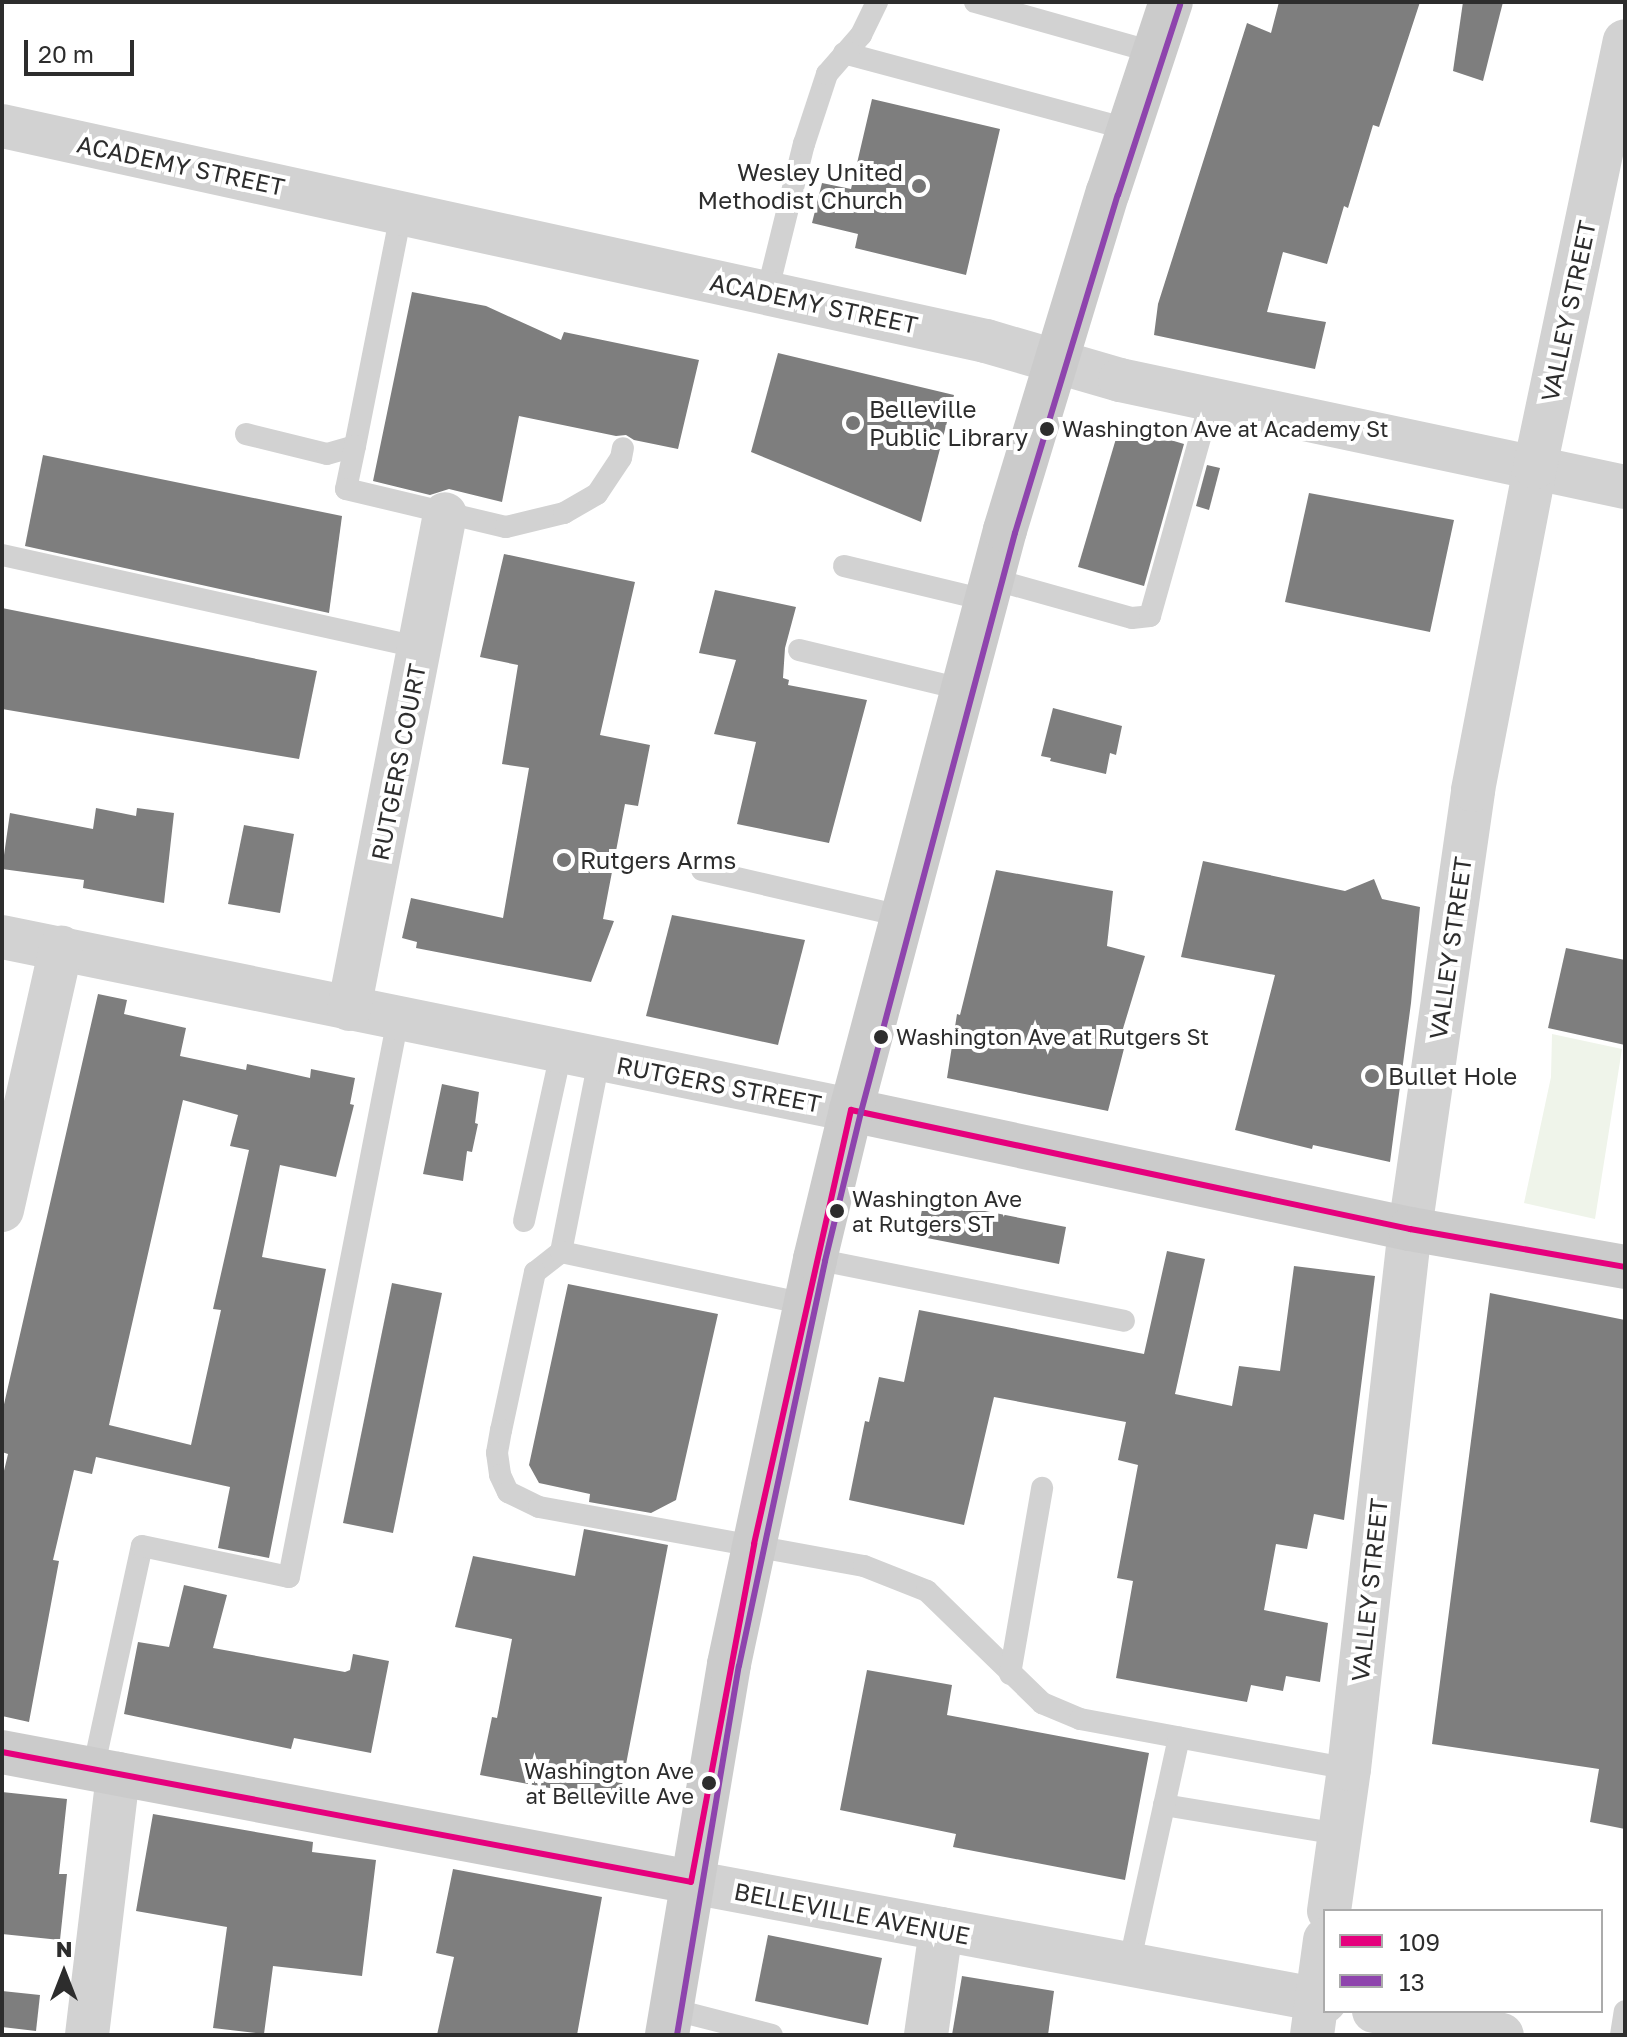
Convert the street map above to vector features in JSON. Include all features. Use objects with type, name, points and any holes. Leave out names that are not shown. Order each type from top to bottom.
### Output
[{"type":"main road","points":[[669,2022],[691,1882],[754,1544],[815,1259],[851,1110],[962,689],[1055,361],[1171,2]]},
{"type":"main road","name":"RUTGERS STREET","points":[[851,1110],[1410,1229],[1625,1267]]},
{"type":"main road","name":"BELLEVILLE AVENUE","points":[[2,1752],[691,1882]]},
{"type":"street","name":"VALLEY STREET","points":[[1329,1909],[1349,1769],[1410,1229],[1473,790],[1535,467],[1625,41]]},
{"type":"street","name":"ACADEMY STREET","points":[[2,126],[986,341],[1120,380],[1625,487]]},
{"type":"street","name":"RUTGERS COURT","points":[[349,1009],[445,514]]},
{"type":"street","name":"RUTGERS STREET","points":[[2,937],[851,1110]]},
{"type":"street","points":[[2,1210],[61,948]]},
{"type":"street","points":[[87,2035],[106,1772]]},
{"type":"street","name":"BELLEVILLE AVENUE","points":[[691,1882],[1129,1965],[1318,2012]]},
{"type":"street","points":[[926,2035],[941,1929]]},
{"type":"street","points":[[1318,2012],[1323,1961]]},
{"type":"street","points":[[1385,2013],[1502,2035]]},
{"type":"lane","points":[[767,293],[808,130],[827,74],[861,35],[877,2]]},
{"type":"lane","points":[[975,2],[1153,52]]},
{"type":"lane","points":[[844,53],[1128,129]]},
{"type":"lane","points":[[401,213],[346,489],[506,527],[564,513],[597,494],[621,458],[623,448]]},
{"type":"lane","points":[[844,566],[1132,618],[1150,616],[1211,399]]},
{"type":"lane","points":[[246,434],[327,454],[355,446]]},
{"type":"lane","points":[[2,555],[421,648]]},
{"type":"lane","points":[[799,650],[962,689]]},
{"type":"lane","points":[[702,870],[901,916]]},
{"type":"lane","points":[[106,1772],[142,1546],[289,1577],[398,1019]]},
{"type":"lane","points":[[524,1221],[580,1056]]},
{"type":"lane","points":[[580,1056],[561,1252],[535,1272],[497,1453],[500,1475],[508,1492],[539,1507],[864,1566],[927,1591],[1042,1703],[1080,1719],[1349,1769]]},
{"type":"lane","points":[[561,1252],[805,1304]]},
{"type":"lane","points":[[815,1259],[1124,1321]]},
{"type":"lane","points":[[1010,1674],[1042,1488]]},
{"type":"lane","points":[[1129,1965],[1179,1737]]},
{"type":"lane","points":[[1164,1805],[1340,1834]]},
{"type":"lane","points":[[1621,2035],[1625,2011]]},
{"type":"lane","points":[[669,2022],[772,2035]]},
{"type":"shaded area","points":[[1552,1034],[1622,1049],[1595,1219],[1524,1203],[1551,1077]]},
{"type":"building","points":[[1279,2],[1420,2],[1379,127],[1373,125],[1348,208],[1344,206],[1327,264],[1283,252],[1267,312],[1326,322],[1315,369],[1154,335],[1158,304],[1247,23],[1271,33]]},
{"type":"building","points":[[1463,2],[1503,2],[1483,81],[1453,71]]},
{"type":"building","name":"Wesley United Methodist Church","points":[[872,99],[1000,129],[966,275],[855,248],[858,234],[812,223],[822,183],[851,189]]},
{"type":"building","points":[[412,292],[486,306],[561,340],[564,332],[699,360],[678,449],[634,440],[626,435],[616,436],[519,416],[502,502],[449,489],[430,495],[373,481]]},
{"type":"building","name":"Belleville Public Library","points":[[778,353],[954,395],[921,522],[751,452]]},
{"type":"building","points":[[1120,425],[1184,444],[1144,586],[1078,567]]},
{"type":"building","points":[[43,455],[342,516],[329,613],[25,546]]},
{"type":"building","points":[[1207,465],[1220,468],[1209,510],[1196,506]]},
{"type":"building","points":[[1309,493],[1454,520],[1430,632],[1285,602]]},
{"type":"building","points":[[504,554],[635,582],[600,735],[650,745],[638,806],[625,804],[603,919],[614,921],[591,982],[416,948],[417,942],[402,938],[411,898],[503,918],[529,768],[502,764],[518,665],[480,657]]},
{"type":"building","points":[[715,590],[796,607],[785,648],[783,678],[789,680],[788,685],[867,700],[829,843],[737,824],[756,742],[714,734],[736,660],[699,653]]},
{"type":"building","points":[[2,608],[317,671],[299,759],[2,709]]},
{"type":"building","points":[[1053,708],[1122,726],[1116,755],[1110,753],[1106,774],[1050,761],[1051,758],[1041,756]]},
{"type":"building","points":[[96,808],[136,816],[137,808],[174,813],[164,903],[83,888],[84,880],[2,869],[10,813],[93,829]]},
{"type":"building","points":[[244,825],[294,834],[280,913],[228,904]]},
{"type":"building","points":[[1203,861],[1345,891],[1374,879],[1382,899],[1420,907],[1390,1162],[1313,1145],[1312,1149],[1235,1130],[1275,975],[1181,957]]},
{"type":"building","points":[[996,870],[1113,891],[1107,946],[1145,956],[1122,1032],[1128,1033],[1108,1111],[947,1078],[957,1014],[960,1015]]},
{"type":"building","points":[[672,915],[805,940],[778,1045],[646,1016]]},
{"type":"building","points":[[1566,948],[1625,960],[1625,1045],[1548,1028]]},
{"type":"building","points":[[98,994],[127,1000],[124,1014],[186,1028],[180,1056],[246,1070],[247,1064],[310,1078],[311,1069],[355,1078],[350,1104],[354,1105],[336,1177],[280,1165],[262,1257],[326,1269],[269,1558],[218,1548],[230,1487],[96,1457],[92,1474],[74,1470],[53,1560],[59,1561],[29,1722],[2,1716],[2,1479],[8,1454],[2,1452],[2,1413]],"holes":[[[183,1100],[238,1115],[230,1146],[249,1150],[213,1309],[221,1310],[191,1445],[109,1425]]]},
{"type":"building","points":[[442,1084],[479,1092],[475,1123],[478,1124],[472,1152],[467,1151],[463,1181],[423,1174]]},
{"type":"building","points":[[924,1199],[1066,1227],[1059,1264],[917,1236]]},
{"type":"building","points":[[1167,1251],[1205,1259],[1175,1394],[1232,1406],[1239,1366],[1280,1371],[1294,1266],[1375,1276],[1344,1520],[1314,1514],[1307,1549],[1276,1544],[1264,1610],[1328,1623],[1320,1682],[1286,1676],[1283,1691],[1251,1685],[1247,1702],[1116,1678],[1133,1581],[1117,1578],[1138,1465],[1118,1460],[1126,1422],[994,1397],[964,1525],[849,1500],[865,1421],[869,1422],[879,1377],[904,1382],[919,1310],[1144,1354]]},
{"type":"building","points":[[392,1283],[442,1293],[393,1533],[343,1523]]},
{"type":"building","points":[[568,1284],[718,1314],[676,1500],[651,1513],[589,1502],[590,1494],[539,1483],[529,1465]]},
{"type":"building","points":[[1490,1293],[1625,1320],[1625,1829],[1590,1822],[1599,1769],[1432,1744]]},
{"type":"building","points":[[584,1529],[668,1545],[619,1801],[480,1775],[492,1717],[497,1718],[512,1639],[455,1627],[473,1556],[575,1576]]},
{"type":"building","points":[[184,1585],[227,1595],[213,1648],[345,1672],[350,1670],[353,1654],[389,1661],[371,1753],[294,1738],[291,1749],[124,1714],[138,1642],[169,1647]]},
{"type":"building","points":[[867,1670],[952,1685],[947,1715],[1149,1753],[1125,1880],[953,1847],[956,1834],[840,1810]]},
{"type":"building","points":[[2,1792],[67,1799],[59,1874],[67,1874],[60,1940],[2,1934]]},
{"type":"building","points":[[153,1814],[313,1842],[312,1852],[376,1860],[362,1976],[273,1966],[264,2034],[213,2028],[227,1927],[136,1911]]},
{"type":"building","points":[[453,1869],[602,1897],[577,2035],[437,2035],[454,1957],[436,1953]]},
{"type":"building","points":[[768,1935],[882,1958],[868,2025],[755,2001]]},
{"type":"building","points":[[962,1976],[1054,1991],[1048,2035],[952,2035]]},
{"type":"building","points":[[2,1991],[40,1995],[36,2031],[2,2027]]},
{"type":"transit line","name":"13","points":[[677,2035],[739,1666],[825,1261],[861,1112],[1015,533],[1118,195],[1180,5]]},
{"type":"transit line","name":"109","points":[[2,1752],[691,1882],[754,1544],[851,1110],[1410,1229],[1625,1267]]},
{"type":"place","name":"Wesley United Methodist Church","points":[[919,186]]},
{"type":"place","name":"Belleville Public Library","points":[[853,423]]},
{"type":"place","name":"Washington Ave at Academy St","points":[[1047,429]]},
{"type":"place","name":"Rutgers Arms","points":[[564,860]]},
{"type":"place","name":"Washington Ave at Rutgers St","points":[[881,1037]]},
{"type":"place","name":"Bullet Hole","points":[[1372,1076]]},
{"type":"place","name":"Washington Ave at Rutgers ST","points":[[837,1211]]},
{"type":"place","name":"Washington Ave at Belleville Ave","points":[[709,1783]]}]
